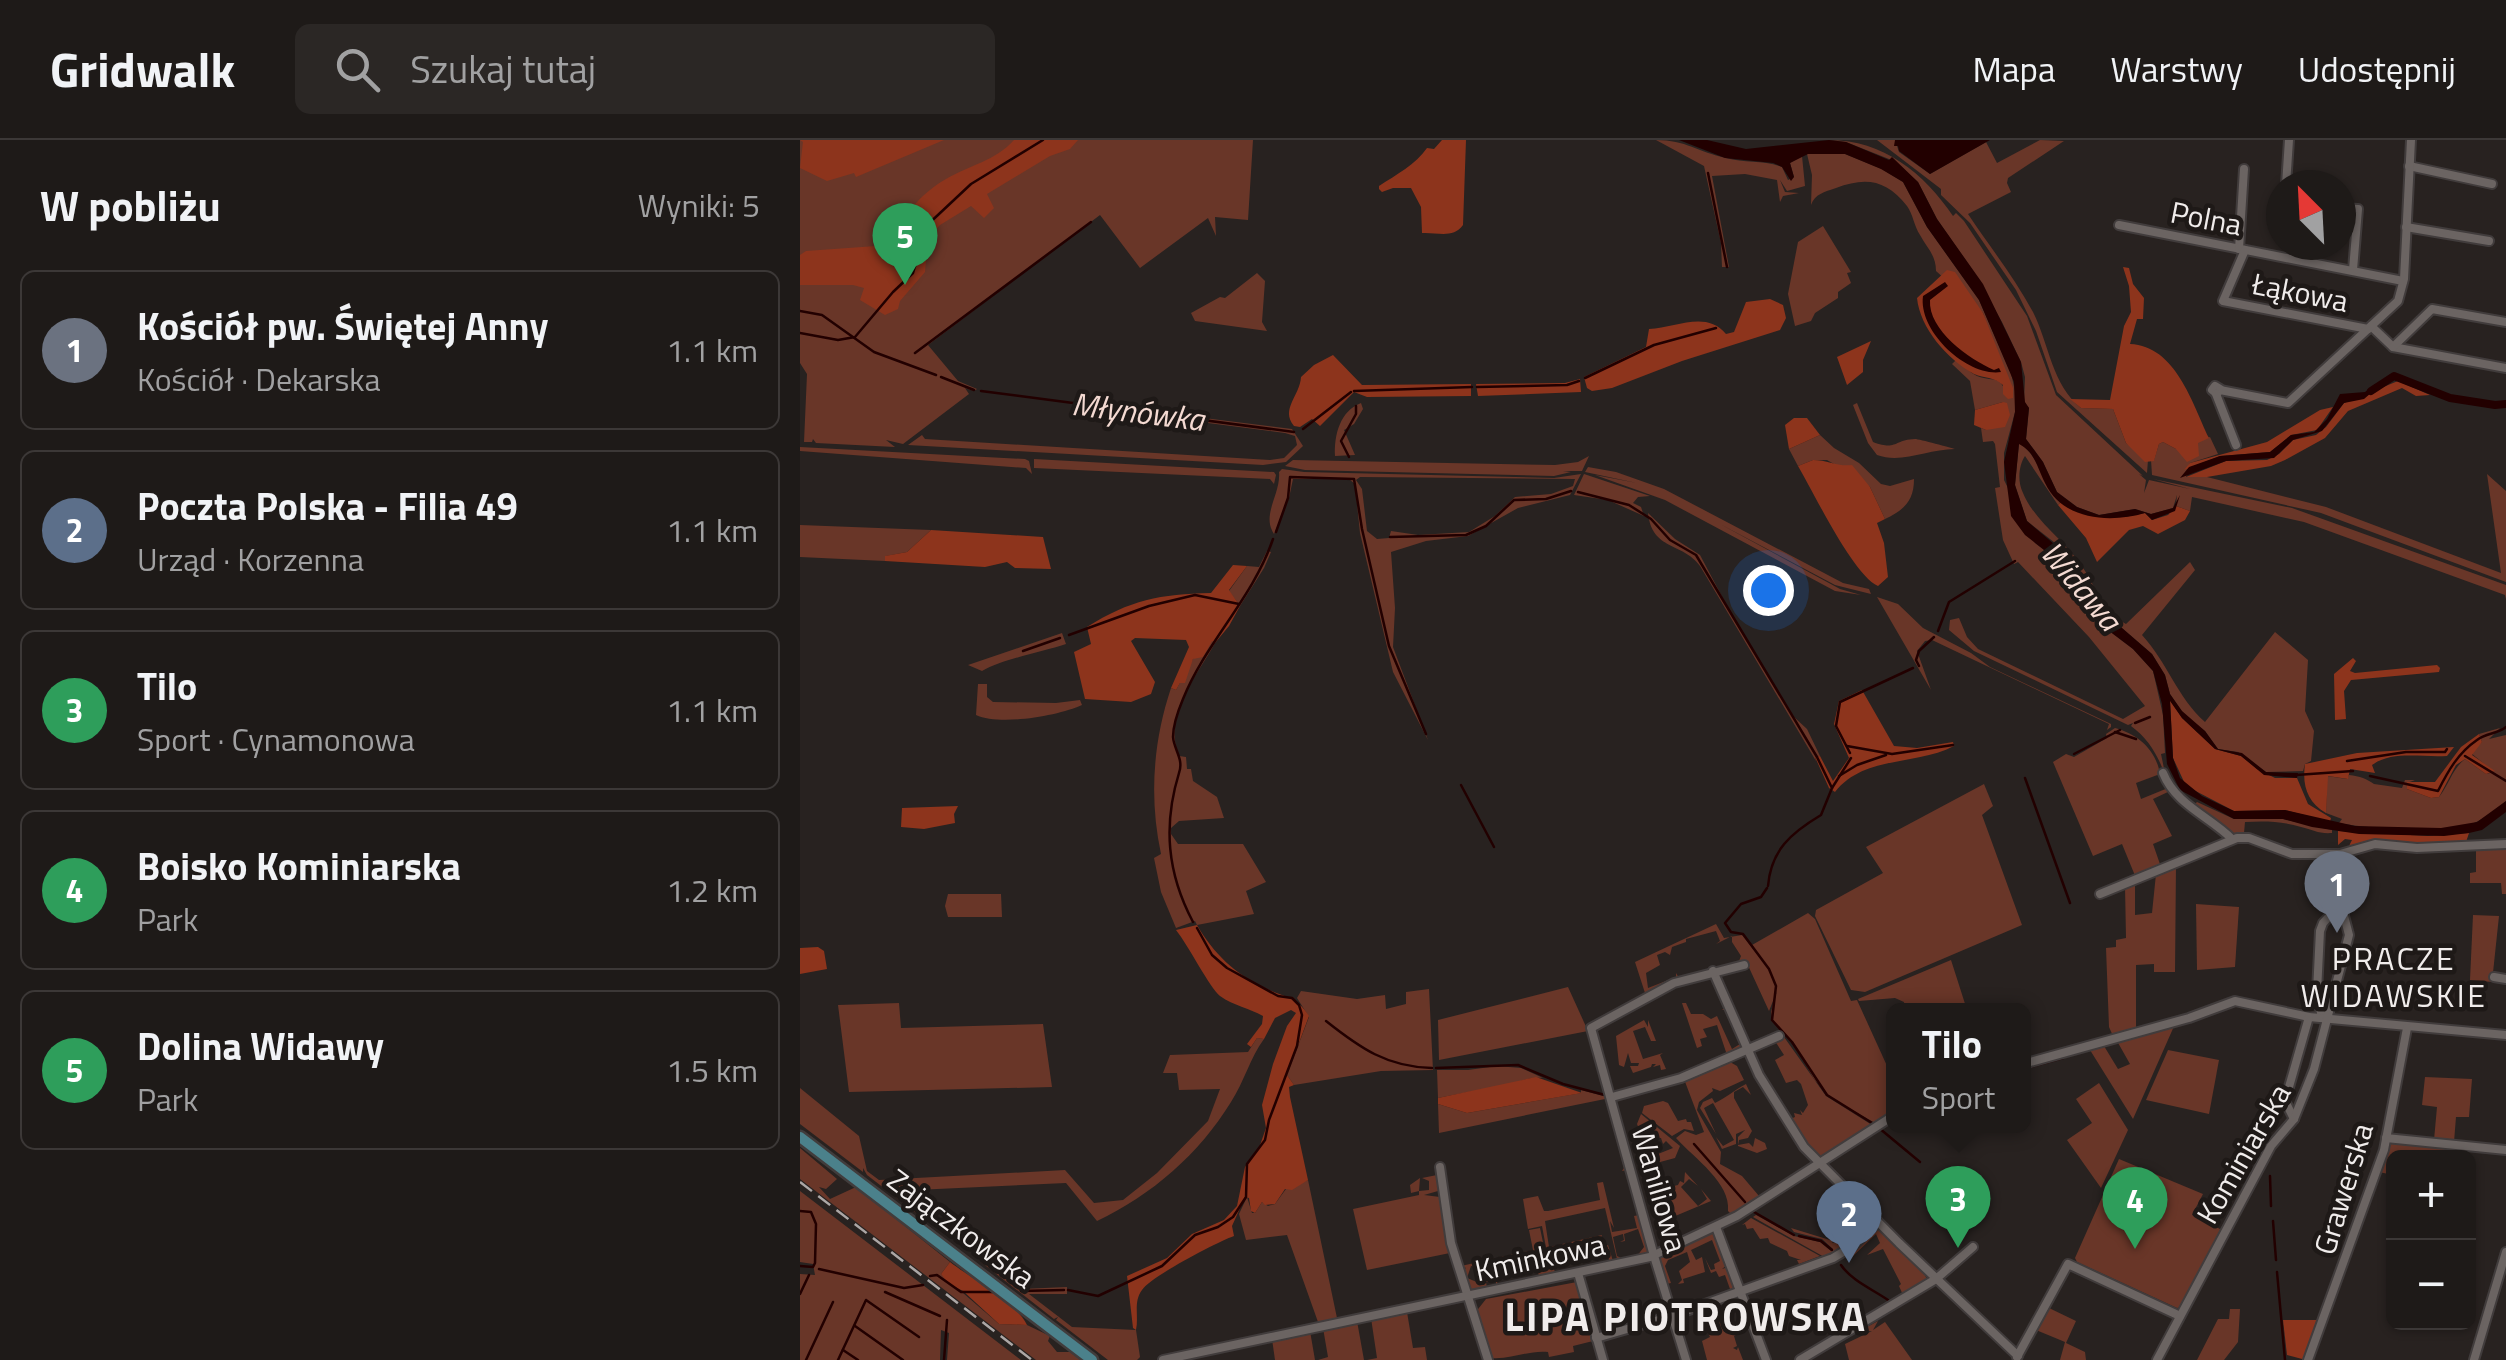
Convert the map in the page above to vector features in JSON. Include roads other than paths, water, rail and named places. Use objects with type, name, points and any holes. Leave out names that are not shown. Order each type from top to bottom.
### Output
[{"type":"main road","name":"Zajączkowska","points":[[800,1137],[1092,1360]]},
{"type":"street","points":[[2287,170],[2290,140]]},
{"type":"street","points":[[2236,445],[2218,392],[2288,403],[2398,300],[2403,281],[2411,140]]},
{"type":"street","points":[[2409,166],[2492,184]]},
{"type":"street","points":[[2242,249],[2244,169]]},
{"type":"street","points":[[2356,209],[2356,233]]},
{"type":"street","name":"Polna","points":[[2118,225],[2266,253]]},
{"type":"street","points":[[2406,227],[2489,241]]},
{"type":"street","name":"Łąkowa","points":[[2242,249],[2224,301],[2370,328],[2393,347]]},
{"type":"street","name":"Polna","points":[[2302,260],[2403,281]]},
{"type":"street","points":[[2353,270],[2354,260]]},
{"type":"street","points":[[2393,347],[2432,309],[2506,322]]},
{"type":"street","points":[[2393,347],[2506,368]]},
{"type":"street","points":[[2163,773],[2177,797],[2232,839]]},
{"type":"street","points":[[2100,894],[2232,839],[2250,838],[2288,853],[2340,854],[2375,844],[2417,848],[2506,844]]},
{"type":"street","points":[[2326,1018],[2317,992],[2320,931],[2323,922],[2340,910],[2340,854]]},
{"type":"street","name":"Kominiarska","points":[[2157,1360],[2270,1146],[2294,1119],[2306,1092],[2349,935],[2340,910]]},
{"type":"street","points":[[1744,965],[1713,971],[1747,1050],[1781,1114],[1818,1164],[2017,1358],[2068,1264],[2180,1316]]},
{"type":"street","name":"Waniliowa","points":[[1686,1360],[1591,1029],[1659,990],[1713,971]]},
{"type":"street","points":[[2494,977],[2506,978]]},
{"type":"street","points":[[2031,1062],[2187,1018],[2230,1001],[2308,1018],[2506,1035]]},
{"type":"street","points":[[2294,1119],[2285,1101],[2308,1018]]},
{"type":"street","name":"Grawerska","points":[[2308,1360],[2374,1182],[2408,1028]]},
{"type":"street","points":[[1612,1097],[1676,1080],[1780,1036]]},
{"type":"street","name":"Kminkowa","points":[[1163,1360],[1654,1256],[1716,1227],[1886,1120]]},
{"type":"street","points":[[2386,1138],[2506,1150]]},
{"type":"street","points":[[1440,1166],[1451,1243],[1488,1360]]},
{"type":"street","points":[[1596,1338],[1672,1316],[1841,1254],[1878,1222]]},
{"type":"street","points":[[1716,1227],[1766,1360]]},
{"type":"street","points":[[1800,1360],[1936,1279],[1974,1247]]},
{"type":"street","points":[[2474,1360],[2506,1252]]},
{"type":"street","points":[[1578,1273],[1602,1360]]},
{"type":"water","name":"Widawa","points":[[1679,140],[1707,140],[1746,149],[1829,140],[1846,142],[1889,160],[1892,157],[1918,182],[1937,219],[1983,284],[2021,362],[2029,408],[2026,439],[2043,462],[2057,492],[2077,507],[2099,515],[2135,509],[2151,514],[2173,508],[2180,495],[2175,511],[2152,520],[2145,513],[2103,518],[2076,512],[2053,496],[2032,456],[2019,444],[2015,485],[2027,521],[2074,561],[2100,609],[2152,654],[2182,711],[2218,749],[2242,753],[2266,772],[2298,773],[2297,778],[2264,775],[2241,756],[2215,749],[2170,701],[2173,758],[2180,778],[2202,796],[2234,811],[2285,810],[2355,826],[2441,828],[2477,822],[2506,801],[2506,812],[2482,830],[2469,833],[2359,834],[2283,819],[2234,819],[2180,790],[2167,764],[2162,704],[2153,671],[2133,649],[2100,624],[2085,606],[2062,564],[2025,535],[2011,516],[2004,462],[2015,412],[2014,382],[1979,300],[1927,227],[1903,182],[1845,154],[1808,154],[1790,163],[1794,177],[1791,181],[1782,167],[1773,163],[1725,158]]},
{"type":"water","points":[[1895,140],[1990,140],[1930,174],[1899,151]]},
{"type":"water","points":[[1945,282],[1948,286],[1930,300],[1936,322],[1962,351],[2001,372],[1988,372],[1960,359],[1947,349],[1928,323],[1923,296]]},
{"type":"water","points":[[2375,384],[2378,387],[2364,399],[2344,403],[2322,431],[2293,440],[2274,458],[2226,461],[2180,478],[2189,467],[2220,456],[2270,452],[2291,435],[2314,432],[2327,419],[2340,394],[2365,392]]},
{"type":"waterway","points":[[800,333],[838,340],[855,337],[913,273],[918,256],[917,238],[923,229],[971,184],[1043,140]]},
{"type":"waterway","points":[[1708,173],[1727,267]]},
{"type":"waterway","points":[[915,353],[1091,222]]},
{"type":"waterway","name":"Młynówka","points":[[800,311],[822,315],[874,352],[936,375]]},
{"type":"waterway","name":"Młynówka","points":[[1585,378],[1654,345],[1716,328]]},
{"type":"waterway","points":[[2371,391],[2394,376],[2450,398],[2506,404]]},
{"type":"waterway","name":"Młynówka","points":[[941,377],[974,390]]},
{"type":"waterway","name":"Młynówka","points":[[1477,387],[1567,385],[1579,381]]},
{"type":"waterway","name":"Młynówka","points":[[1354,391],[1472,387]]},
{"type":"waterway","name":"Młynówka","points":[[981,391],[1294,432]]},
{"type":"waterway","name":"Młynówka","points":[[1303,429],[1351,392]]},
{"type":"waterway","points":[[1349,457],[1341,441],[1356,414],[1356,406]]},
{"type":"waterway","points":[[1276,532],[1288,498],[1290,477],[1354,479],[1389,646],[1426,734]]},
{"type":"waterway","points":[[1390,537],[1466,535],[1486,526],[1514,500],[1546,499],[1571,491]]},
{"type":"waterway","points":[[1578,492],[1629,505],[1651,519],[1670,540],[1696,555],[1832,788]]},
{"type":"waterway","points":[[1193,922],[1178,885],[1170,849],[1171,811],[1180,768],[1173,737],[1175,722],[1193,678],[1254,581],[1273,539]]},
{"type":"waterway","points":[[1938,631],[1949,602],[2015,561]]},
{"type":"waterway","points":[[1069,635],[1149,606],[1195,595],[1239,604]]},
{"type":"waterway","points":[[1919,666],[1919,651],[1934,637]]},
{"type":"waterway","points":[[1023,651],[1060,638]]},
{"type":"waterway","points":[[1850,753],[1836,726],[1840,702],[1913,668]]},
{"type":"waterway","points":[[2135,723],[2150,717]]},
{"type":"waterway","points":[[2370,776],[2438,791],[2464,751],[2506,727]]},
{"type":"waterway","points":[[2074,754],[2120,730]]},
{"type":"waterway","points":[[2115,732],[2136,739]]},
{"type":"waterway","points":[[1847,746],[1892,754],[1953,745]]},
{"type":"waterway","points":[[2347,761],[2447,749]]},
{"type":"waterway","points":[[1839,776],[1886,755]]},
{"type":"waterway","points":[[2465,756],[2506,781]]},
{"type":"waterway","points":[[1768,886],[1778,852],[1800,829],[1821,815],[1851,758]]},
{"type":"waterway","points":[[2296,775],[2353,771]]},
{"type":"waterway","points":[[2025,778],[2070,903]]},
{"type":"waterway","points":[[1461,785],[1494,847]]},
{"type":"waterway","points":[[1767,888],[1761,897],[1741,904],[1725,923],[1731,932],[1743,934],[1769,969],[1776,986],[1772,1020],[1792,1042],[1827,1095],[1872,1123]]},
{"type":"waterway","points":[[1068,1290],[1098,1296],[1162,1266],[1195,1235],[1233,1217],[1246,1197],[1247,1164],[1265,1140],[1297,1046],[1302,1015],[1292,998],[1278,996],[1227,968],[1212,955],[1197,928]]},
{"type":"waterway","points":[[1326,1021],[1388,1060],[1432,1068]]},
{"type":"waterway","points":[[2067,1056],[2085,1051]]},
{"type":"waterway","points":[[2031,1067],[2063,1058]]},
{"type":"waterway","points":[[1436,1068],[1518,1065],[1563,1084],[1605,1095]]},
{"type":"waterway","points":[[1879,1128],[1920,1162]]},
{"type":"waterway","points":[[1694,1144],[1745,1202]]},
{"type":"waterway","points":[[2270,1176],[2271,1206]]},
{"type":"waterway","points":[[800,1211],[811,1212],[816,1224],[815,1263],[813,1267],[800,1266]]},
{"type":"waterway","points":[[1754,1212],[1794,1235]]},
{"type":"waterway","points":[[2273,1221],[2276,1260]]},
{"type":"waterway","points":[[1799,1236],[1821,1241],[1832,1250]]},
{"type":"waterway","points":[[1841,1265],[1856,1280],[1888,1300]]},
{"type":"waterway","points":[[819,1269],[904,1288],[923,1285]]},
{"type":"waterway","points":[[2277,1272],[2285,1360]]},
{"type":"waterway","points":[[800,1294],[809,1275]]},
{"type":"waterway","points":[[930,1276],[937,1275],[961,1292],[994,1292]]},
{"type":"waterway","points":[[1021,1291],[1064,1290]]},
{"type":"waterway","points":[[885,1292],[940,1316]]},
{"type":"waterway","points":[[838,1360],[866,1300],[919,1337]]},
{"type":"waterway","points":[[806,1360],[833,1302]]},
{"type":"waterway","points":[[944,1360],[947,1320]]},
{"type":"waterway","points":[[855,1326],[903,1360]]},
{"type":"waterway","points":[[843,1350],[858,1360]]},
{"type":"railway","points":[[800,1182],[1032,1360]]},
{"type":"place","name":"Dolina Widawy","points":[[905,285]]},
{"type":"place","name":"Kościół pw. Świętej Anny","points":[[2337,933]]},
{"type":"place","name":"Tilo","points":[[1958,1248]]},
{"type":"place","name":"Boisko Kominiarska","points":[[2135,1249]]},
{"type":"place","name":"Poczta Polska - Filia 49","points":[[1849,1263]]},
{"type":"district","name":"PRACZE WIDAWSKIE","points":[[2394,978]]},
{"type":"district","name":"LIPA PIOTROWSKA","points":[[1686,1317]]}]
